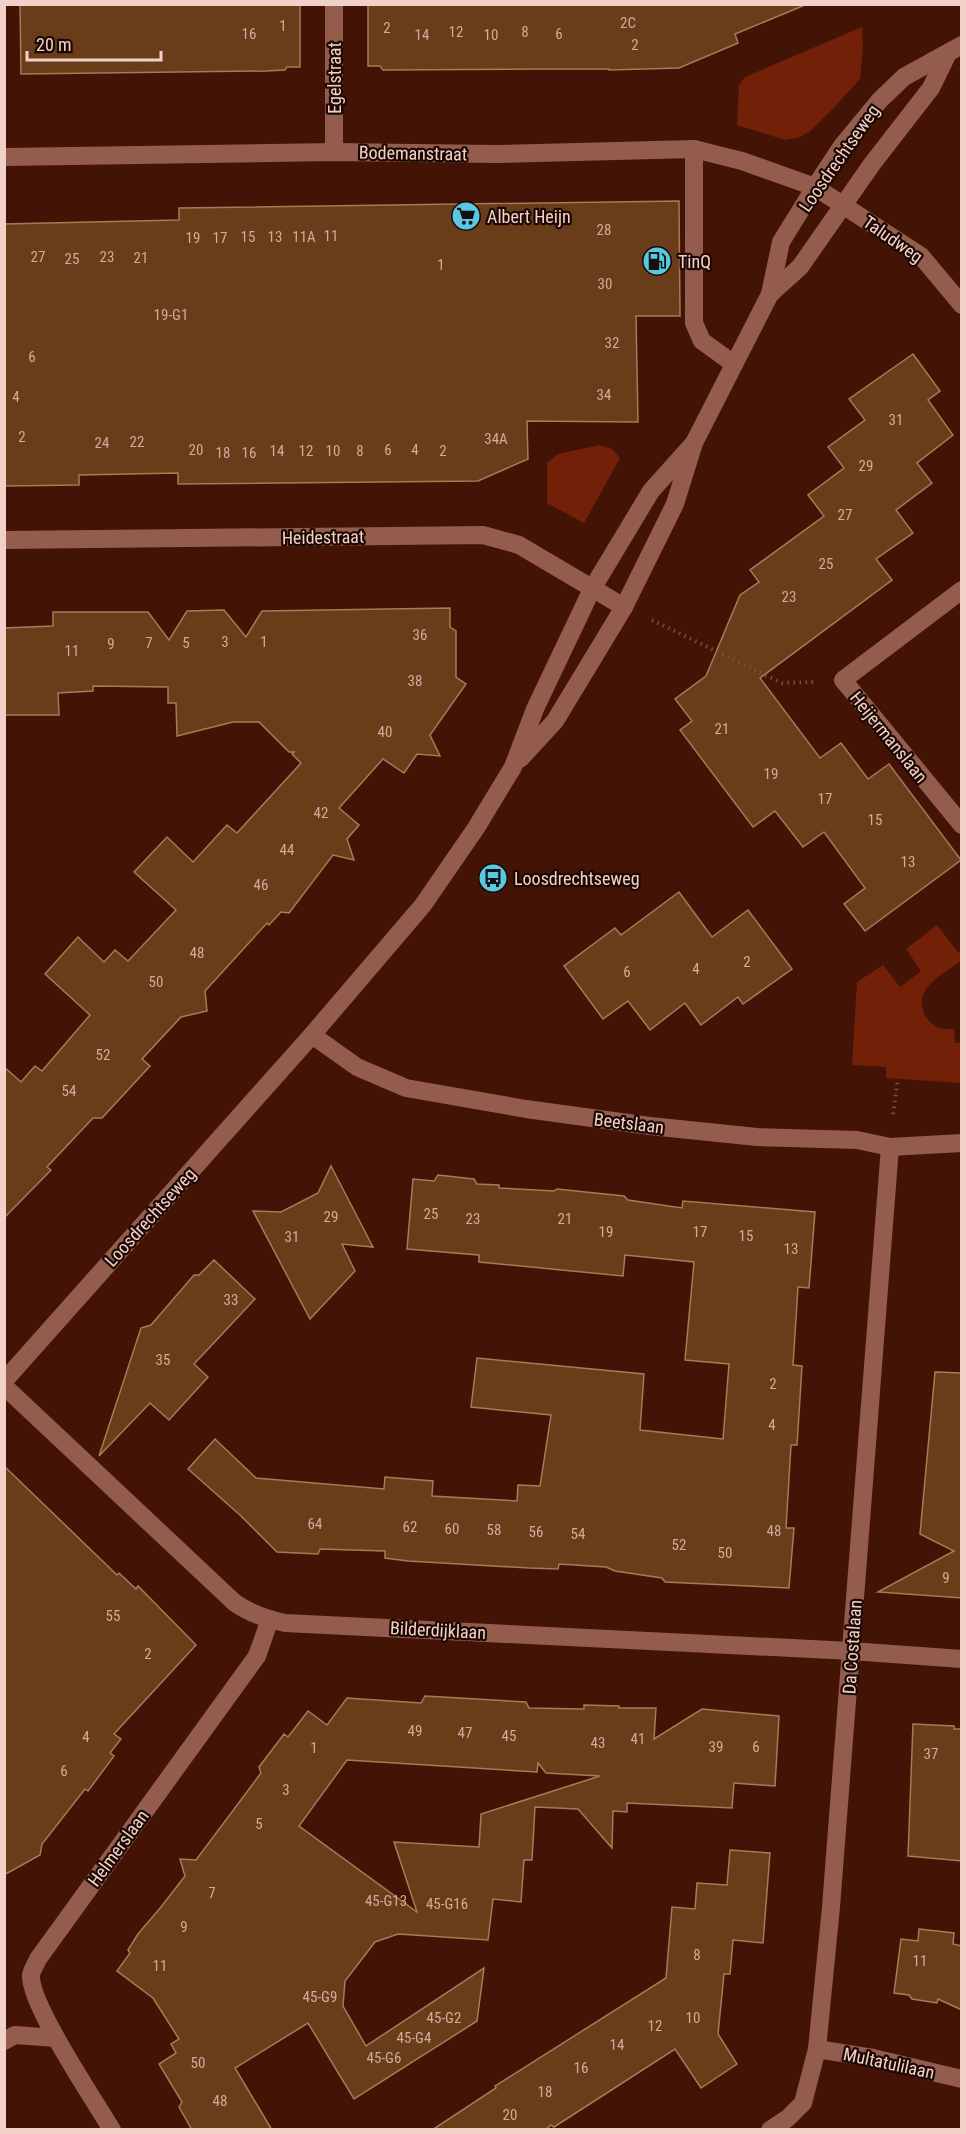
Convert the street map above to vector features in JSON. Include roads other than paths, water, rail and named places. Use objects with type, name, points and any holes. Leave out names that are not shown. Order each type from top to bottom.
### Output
[{"type":"street","name":"Egelstraat","points":[[334,4],[334,152]]},
{"type":"street","name":"Loosdrechtseweg","points":[[513,767],[555,721],[624,607],[675,504],[694,443],[770,294],[781,242],[842,146],[880,100],[903,77],[955,49]]},
{"type":"street","name":"Loosdrechtseweg","points":[[770,294],[800,267],[903,123],[931,88],[955,49]]},
{"type":"street","name":"Bodemanstraat","points":[[4,157],[334,152],[497,154],[694,149],[742,161],[815,187]]},
{"type":"street","points":[[694,149],[694,323],[702,341],[734,364]]},
{"type":"street","name":"Taludweg","points":[[815,187],[921,256],[962,305]]},
{"type":"street","name":"Loosdrechtseweg","points":[[4,1381],[312,1035],[423,905],[476,828],[513,767],[535,709],[592,589],[651,491],[694,443]]},
{"type":"street","name":"Heidestraat","points":[[4,540],[483,535],[519,545],[624,607]]},
{"type":"street","name":"Heijermanslaan","points":[[962,590],[843,680],[962,825]]},
{"type":"street","name":"Beetslaan","points":[[312,1035],[357,1067],[406,1088],[526,1109],[650,1126],[757,1137],[857,1140],[890,1147],[962,1143]]},
{"type":"street","name":"Da Costalaan","points":[[770,2130],[788,2118],[803,2103],[817,2049],[832,1896],[890,1147]]},
{"type":"street","name":"Bilderdijklaan","points":[[4,1386],[235,1603],[251,1613],[270,1620],[285,1623],[851,1651],[962,1659]]},
{"type":"street","name":"Helmerslaan","points":[[112,2130],[57,2038],[34,1994],[31,1976],[38,1959],[257,1656],[270,1620]]},
{"type":"street","points":[[4,2041],[15,2035],[57,2038]]},
{"type":"street","name":"Multatulilaan","points":[[817,2049],[873,2058],[962,2079]]},
{"type":"place","name":"Albert Heijn","points":[[466,216]]},
{"type":"place","name":"TinQ","points":[[657,261]]},
{"type":"place","name":"Loosdrechtseweg","points":[[493,878]]}]
